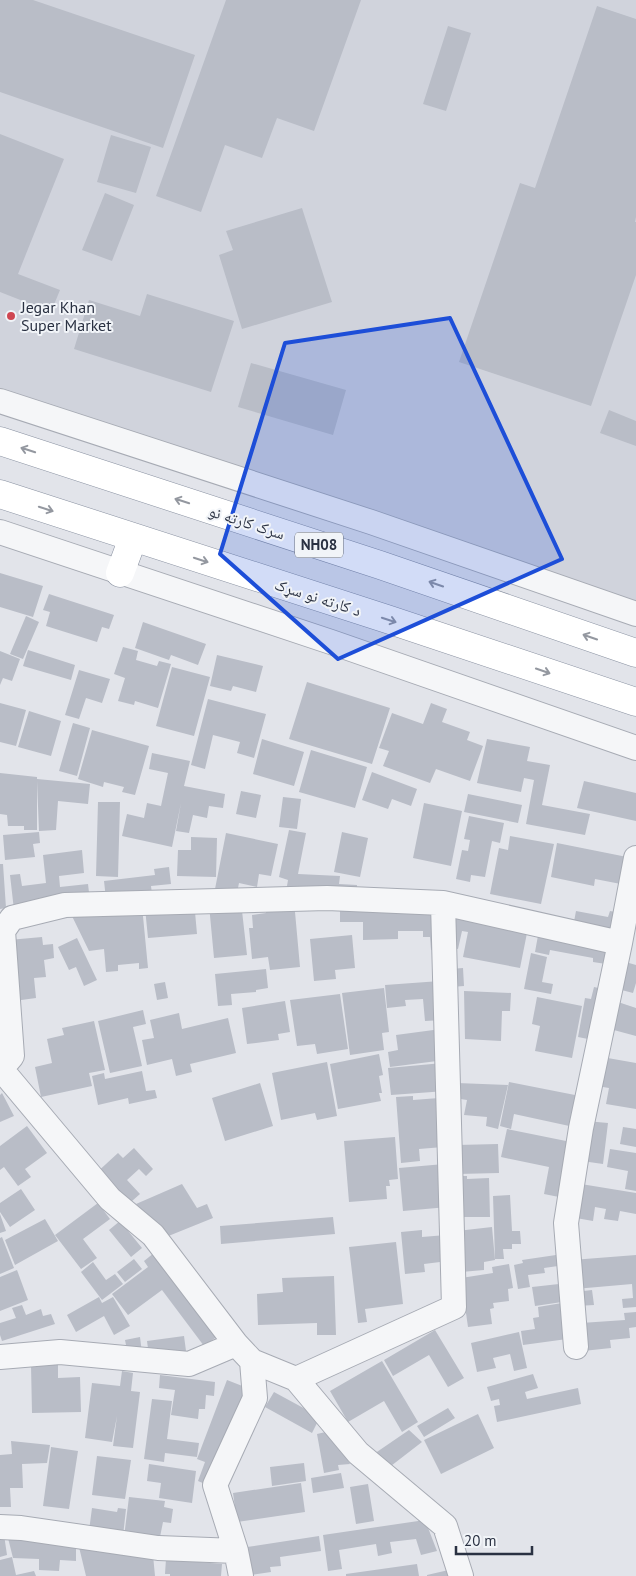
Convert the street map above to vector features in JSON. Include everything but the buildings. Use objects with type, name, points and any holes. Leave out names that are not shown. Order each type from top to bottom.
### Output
[{"type":"highway","name":"سرک کارته نو","points":[[0,441],[380,565],[636,653]]},
{"type":"highway","name":"د کارته نو سړک","points":[[0,494],[636,702]]},
{"type":"highway","points":[[120,573],[133,538]]},
{"type":"street","points":[[0,401],[371,522],[636,614]]},
{"type":"street","points":[[0,532],[330,642],[636,748]]},
{"type":"street","points":[[576,1347],[566,1224],[581,1128],[636,858]]},
{"type":"street","points":[[241,1576],[236,1551],[215,1485],[255,1398],[244,1353],[153,1235],[110,1199],[1,1069],[12,1056],[1,931],[12,918],[64,905],[326,898],[443,903],[620,943]]},
{"type":"street","points":[[296,1378],[454,1306],[443,903]]},
{"type":"street","points":[[0,1357],[60,1352],[190,1364],[244,1353],[296,1378],[358,1453],[445,1526],[461,1576]]},
{"type":"street","points":[[0,1526],[158,1548],[236,1551]]},
{"type":"highlighted area","points":[[450,318],[562,559],[338,659],[220,554],[285,343]]},
{"type":"shaded area","points":[[0,0],[636,0],[636,614],[0,401]]},
{"type":"place","name":"Jegar Khan Super Market","points":[[11,316]]}]
